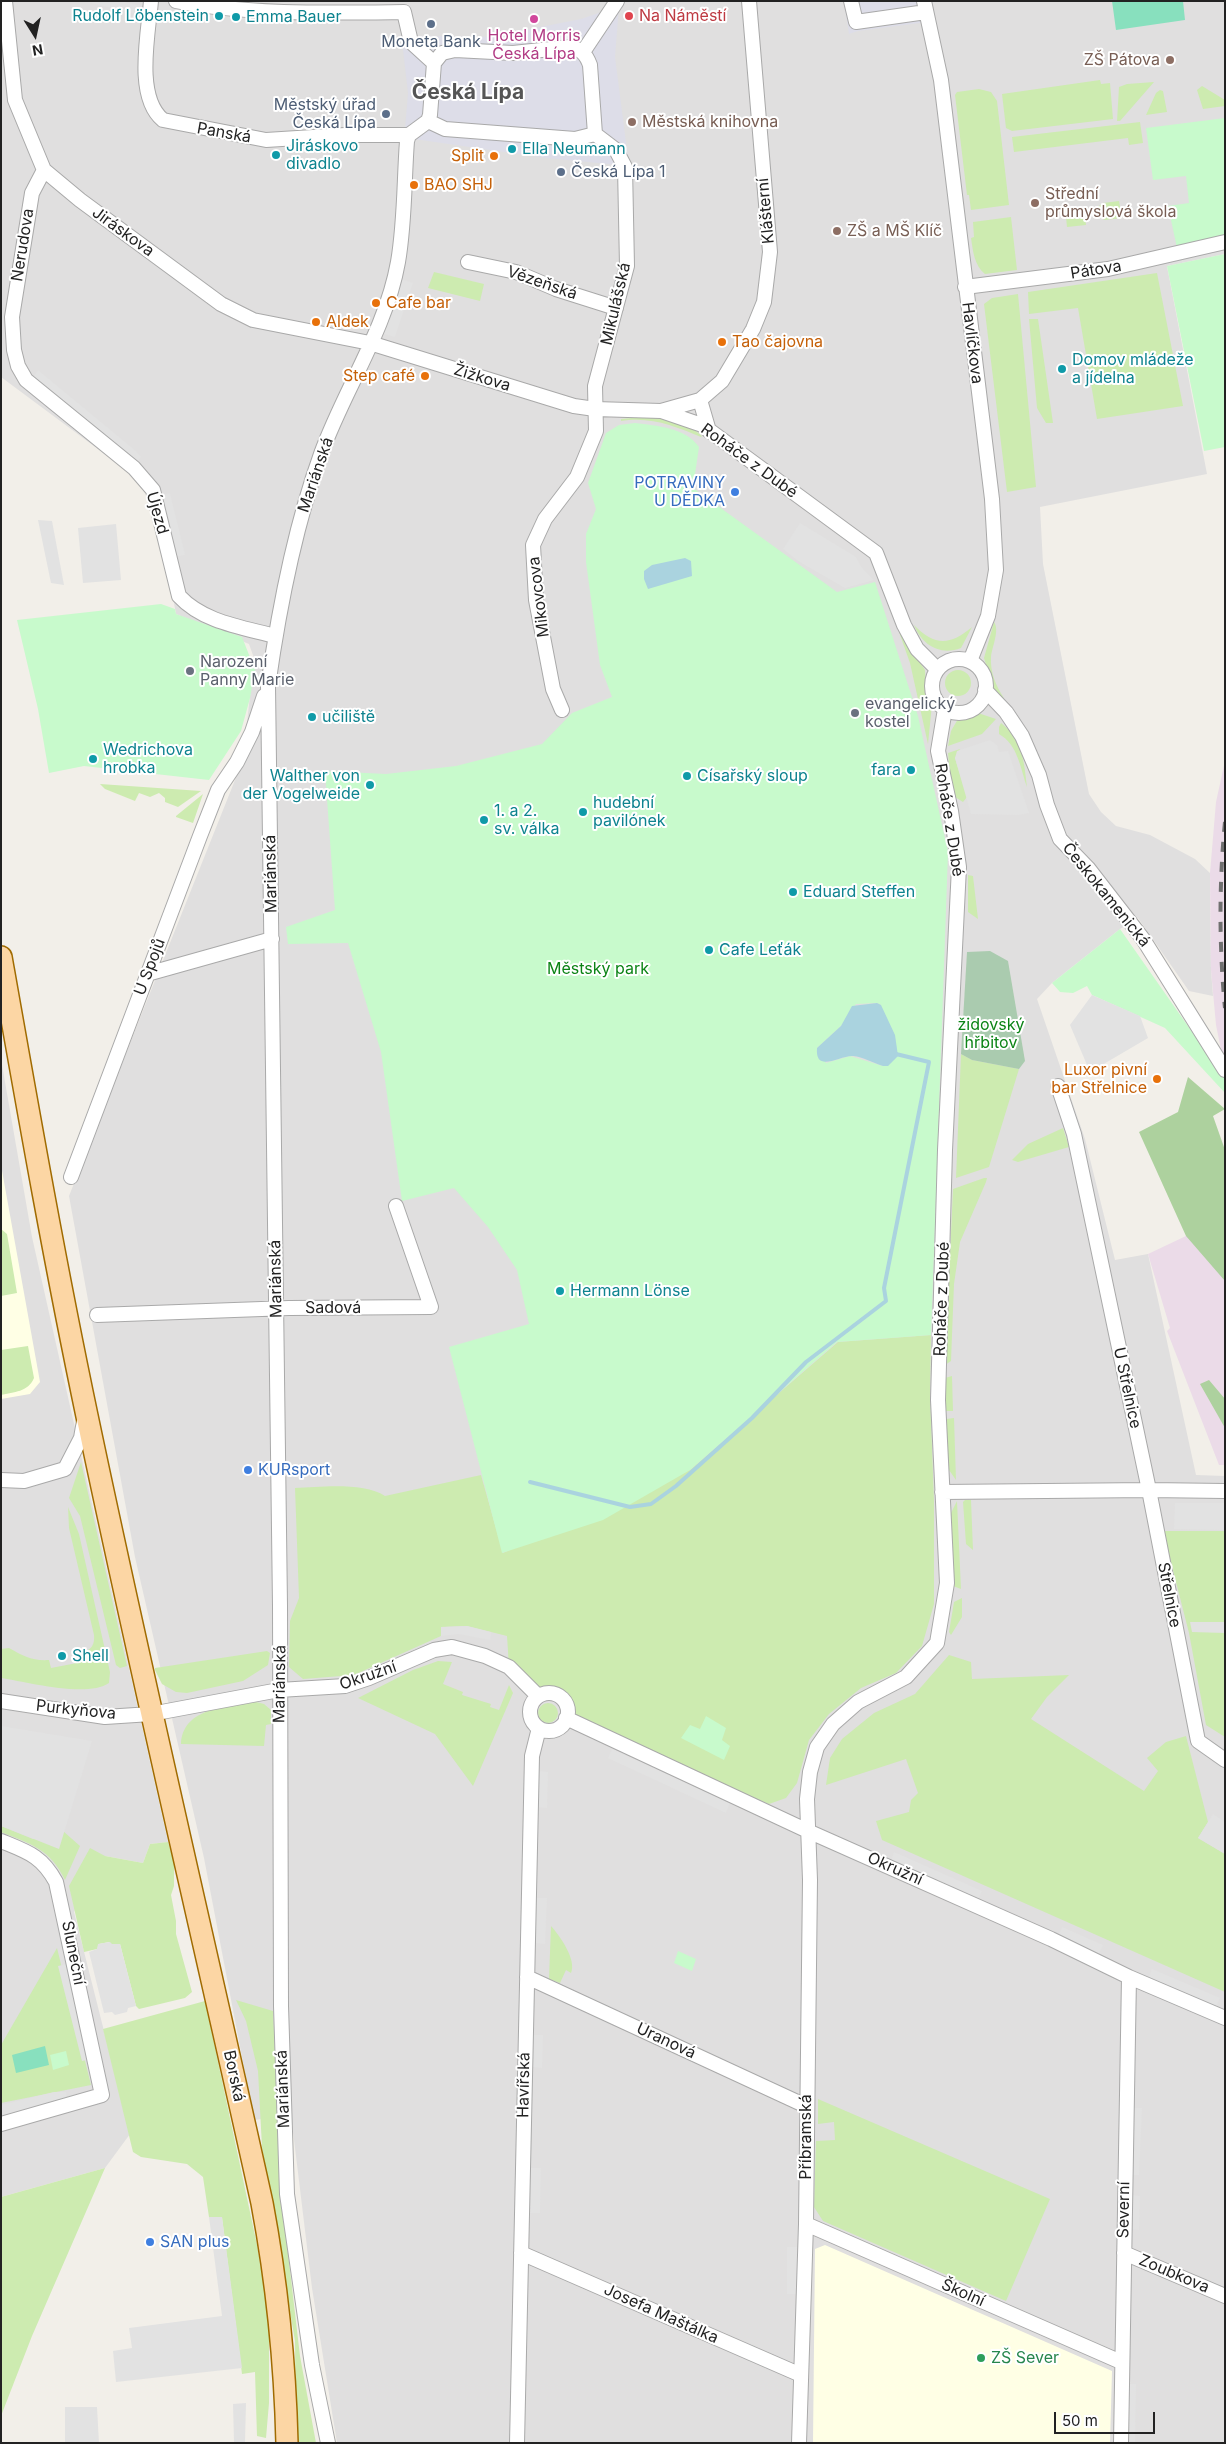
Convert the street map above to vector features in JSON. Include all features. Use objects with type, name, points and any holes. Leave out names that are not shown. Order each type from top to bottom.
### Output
[{"type":"main road","name":"Borská","points":[[1,957],[47,1212],[86,1413],[151,1714],[264,2213],[275,2271],[280,2321],[287,2443]]},
{"type":"street","name":"Jiráskova","points":[[5,1],[15,100],[44,170],[80,200],[221,304],[253,320],[370,343]]},
{"type":"street","name":"Panská","points":[[150,1],[146,56],[149,103],[156,114],[163,120],[191,127],[266,140],[345,135],[409,135]]},
{"type":"street","points":[[583,52],[617,1]]},
{"type":"street","name":"Klášterní","points":[[661,411],[700,400],[722,381],[754,329],[764,302],[770,252],[749,1]]},
{"type":"street","points":[[850,1],[856,22],[926,12]]},
{"type":"street","points":[[179,2],[279,11],[337,13],[404,12],[411,42],[434,62]]},
{"type":"street","name":"Havlíčkova","points":[[926,12],[941,80],[992,499],[996,570],[988,616],[970,661]]},
{"type":"street","points":[[409,135],[428,121],[432,109],[434,62],[442,53],[448,51],[513,53],[570,47],[583,52],[590,65],[595,134],[575,139],[437,127],[428,121]]},
{"type":"street","name":"Mikulášská","points":[[595,134],[616,150],[625,167],[627,266],[595,386],[595,409]]},
{"type":"street","name":"Mariánská","points":[[328,2443],[312,2365],[287,2194],[281,2006],[277,1309],[268,686],[275,636],[295,541],[321,454],[387,305],[398,262],[409,135]]},
{"type":"street","name":"Nerudova","points":[[26,380],[18,366],[14,350],[12,317],[32,193],[44,170]]},
{"type":"street","name":"Pátova","points":[[965,287],[1108,269],[1225,242]]},
{"type":"street","name":"Vězeňská","points":[[468,262],[516,272],[556,289],[616,308]]},
{"type":"street","name":"Žižkova","points":[[370,343],[538,396],[595,409]]},
{"type":"street","name":"Újezd","points":[[26,380],[134,468],[153,490],[179,596],[191,609],[204,616],[275,636]]},
{"type":"street","points":[[700,400],[709,431]]},
{"type":"street","name":"Roháče z Dubé","points":[[595,409],[661,411],[702,425],[876,553],[904,625],[917,649],[937,669]]},
{"type":"street","name":"Mikovcova","points":[[562,710],[553,689],[536,600],[533,545],[545,519],[577,477],[596,431],[595,409]]},
{"type":"street","points":[[975,707],[981,700],[985,690],[983,674],[970,661],[952,660],[937,669],[932,681],[932,692],[937,702],[945,709],[959,712],[975,707],[1006,712]]},
{"type":"street","name":"U Spojů","points":[[71,1177],[218,790],[237,762],[252,732],[268,686]]},
{"type":"street","name":"Českokamenická","points":[[985,690],[1006,712],[1022,736],[1060,839],[1088,868],[1143,939],[1225,1070]]},
{"type":"street","name":"Roháče z Dubé","points":[[810,1832],[807,1799],[810,1772],[817,1747],[833,1724],[858,1702],[906,1677],[936,1643],[947,1583],[938,1400],[945,1150],[959,867],[951,811],[938,751],[945,709]]},
{"type":"street","points":[[147,974],[272,939]]},
{"type":"street","name":"U Střelnice","points":[[1058,1086],[1074,1134],[1149,1490]]},
{"type":"street","name":"Sadová","points":[[97,1315],[277,1309],[431,1307],[396,1206]]},
{"type":"street","points":[[1,1480],[24,1481],[65,1469],[81,1438],[86,1413]]},
{"type":"street","name":"Střelnice","points":[[1149,1490],[1198,1741],[1225,1760]]},
{"type":"street","points":[[942,1492],[1225,1491]]},
{"type":"street","name":"Okružní","points":[[151,1714],[279,1690],[345,1686],[369,1678],[434,1650],[452,1647],[485,1656],[509,1667],[538,1696]]},
{"type":"street","points":[[550,1694],[560,1698],[567,1707],[566,1718],[558,1728],[545,1731],[539,1728],[530,1716],[530,1709],[538,1696],[550,1694]]},
{"type":"street","name":"Purkyňova","points":[[1,1701],[105,1717],[151,1714]]},
{"type":"street","name":"Okružní","points":[[566,1718],[810,1832],[1051,1939],[1129,1977],[1225,2018]]},
{"type":"street","name":"Havířská","points":[[517,2443],[527,1977],[531,1886],[532,1756],[539,1728]]},
{"type":"street","name":"Příbramská","points":[[798,2443],[806,2224],[810,1832]]},
{"type":"street","name":"Sluneční","points":[[1,1841],[36,1856],[48,1868],[56,1882],[102,2095],[1,2124]]},
{"type":"street","name":"Uranová","points":[[527,1977],[806,2106]]},
{"type":"street","name":"Severní","points":[[1121,2443],[1129,1977]]},
{"type":"street","name":"Školní","points":[[806,2224],[1121,2362]]},
{"type":"street","name":"Josefa Maštálka","points":[[521,2253],[801,2375]]},
{"type":"street","name":"Zoubkova","points":[[1124,2253],[1225,2296]]},
{"type":"shaded area","points":[[1,1],[1225,1],[1225,254],[1167,266],[1207,474],[1040,507],[1043,564],[1089,794],[1101,812],[1116,826],[1150,835],[1195,859],[1210,873],[1213,996],[1189,991],[1138,918],[1120,929],[1052,983],[1037,999],[1085,1139],[1115,1260],[1148,1254],[1196,1475],[1225,1476],[1225,2443],[337,2443],[312,2288],[291,2115],[254,2120],[204,1858],[135,1557],[69,1196],[243,760],[254,658],[249,644],[176,614],[153,490],[1,377]]},
{"type":"shaded area","points":[[84,1],[120,1],[141,6],[144,16]]},
{"type":"shaded area","points":[[844,1],[932,1],[935,21],[858,31],[849,34]]},
{"type":"shaded area","points":[[619,6],[615,57],[629,166],[546,158],[414,139],[405,129],[408,93],[400,23],[417,36],[504,37],[510,33],[581,19]]},
{"type":"shaded area","points":[[401,279],[413,283],[395,337],[384,334]]},
{"type":"shaded area","points":[[38,370],[136,451],[141,457],[135,464],[32,379]]},
{"type":"shaded area","points":[[170,493],[185,555],[174,557],[159,496]]},
{"type":"shaded area","points":[[38,520],[52,521],[64,585],[51,583]]},
{"type":"shaded area","points":[[800,523],[856,557],[862,568],[874,580],[845,588],[798,561],[783,549]]},
{"type":"shaded area","points":[[116,524],[121,580],[83,583],[78,528]]},
{"type":"shaded area","points":[[990,740],[997,745],[999,752],[1008,751],[1029,813],[1019,815],[971,814],[955,758],[957,751]]},
{"type":"shaded area","points":[[1225,761],[1225,1069],[1216,1025],[1211,970],[1210,873],[1216,802]]},
{"type":"shaded area","points":[[1092,995],[1140,1016],[1148,1038],[1090,1072],[1070,1025]]},
{"type":"shaded area","points":[[1,1059],[32,1237],[168,1842],[150,1844],[143,1863],[105,1856],[74,1912],[130,2134],[105,2168],[1,2197]]},
{"type":"shaded area","points":[[1,1165],[40,1382],[30,1394],[1,1399]]},
{"type":"shaded area","points":[[1225,1227],[1225,1465],[1219,1465],[1167,1331],[1170,1328],[1148,1254],[1186,1236]]},
{"type":"shaded area","points":[[1175,1503],[1225,1503],[1225,1530],[1174,1529]]},
{"type":"shaded area","points":[[1190,1622],[1225,1622],[1225,1633],[1192,1632]]},
{"type":"shaded area","points":[[467,1626],[491,1632],[490,1640],[459,1634],[441,1636],[441,1627]]},
{"type":"shaded area","points":[[1,1726],[92,1741],[59,1849],[1,1826]]},
{"type":"shaded area","points":[[612,1749],[730,1803],[726,1813],[608,1758]]},
{"type":"shaded area","points":[[539,1771],[548,1772],[547,1808],[537,1807]]},
{"type":"shaded area","points":[[1213,1814],[1225,1822],[1225,1854],[1198,1838]]},
{"type":"shaded area","points":[[894,1852],[982,1891],[978,1900],[891,1861]]},
{"type":"shaded area","points":[[536,1898],[547,1898],[545,1944],[535,1943]]},
{"type":"shaded area","points":[[1062,1927],[1103,1945],[1098,1955],[1058,1937]]},
{"type":"shaded area","points":[[110,1942],[112,1944],[120,1944],[136,2006],[128,2008],[127,2012],[115,2015],[112,2012],[104,2013],[89,1952],[97,1949],[98,1944]]},
{"type":"shaded area","points":[[67,1964],[91,2059],[82,2061],[58,1966]]},
{"type":"shaded area","points":[[1152,1969],[1220,1998],[1216,2007],[1149,1977]]},
{"type":"shaded area","points":[[533,2035],[543,2035],[542,2068],[533,2067]]},
{"type":"shaded area","points":[[54,2092],[66,2092],[67,2098],[1,2116],[1,2105]]},
{"type":"shaded area","points":[[1132,2108],[1142,2108],[1139,2175],[1130,2175]]},
{"type":"shaded area","points":[[531,2168],[541,2168],[540,2213],[530,2213]]},
{"type":"shaded area","points":[[1130,2195],[1140,2196],[1139,2230],[1129,2229]]},
{"type":"shaded area","points":[[209,2217],[222,2217],[242,2368],[116,2382],[113,2351],[132,2348],[129,2328],[222,2316]]},
{"type":"shaded area","name":"ZŠ Sever","points":[[825,2245],[1112,2371],[1110,2443],[813,2443],[815,2249]]},
{"type":"shaded area","points":[[787,2247],[797,2247],[796,2294],[787,2294]]},
{"type":"shaded area","points":[[1127,2384],[1136,2384],[1135,2443],[1125,2443]]},
{"type":"shaded area","points":[[246,2403],[245,2442],[234,2442],[233,2404]]},
{"type":"shaded area","points":[[65,2407],[97,2407],[99,2443],[65,2443]]},
{"type":"green space","points":[[1112,1],[1183,1],[1185,20],[1116,30]]},
{"type":"green space","points":[[1100,80],[1101,84],[1110,83],[1113,119],[1012,131],[1006,128],[1002,94]]},
{"type":"green space","points":[[1154,82],[1120,121],[1117,121],[1119,87],[1127,84]]},
{"type":"green space","points":[[1202,86],[1225,100],[1225,106],[1203,109],[1197,90]]},
{"type":"green space","points":[[979,89],[991,92],[997,101],[1009,205],[971,210],[969,195],[967,195],[955,95],[957,92]]},
{"type":"green space","points":[[1160,90],[1163,91],[1167,112],[1146,115],[1156,93]]},
{"type":"green space","points":[[1225,118],[1225,237],[1177,248],[1168,206],[1189,203],[1186,176],[1153,180],[1146,128]]},
{"type":"green space","points":[[1140,122],[1143,143],[1129,145],[1128,138],[1014,152],[1012,137]]},
{"type":"green space","points":[[1119,201],[1122,218],[1105,220],[1097,216],[1096,208],[1103,203]]},
{"type":"green space","points":[[1065,207],[1079,207],[1085,215],[1086,225],[1067,227]]},
{"type":"green space","points":[[1011,217],[1017,270],[985,274],[978,266],[973,253],[971,238],[974,237],[973,222]]},
{"type":"green space","points":[[1225,254],[1225,447],[1204,451],[1167,266]]},
{"type":"green space","points":[[434,272],[484,284],[480,301],[428,288]]},
{"type":"green space","points":[[1157,273],[1183,406],[1097,419],[1078,308],[1029,314],[1028,292]]},
{"type":"green space","points":[[1018,294],[1036,487],[1007,492],[984,304],[992,298]]},
{"type":"green space","points":[[1029,319],[1038,319],[1053,423],[1046,423],[1037,408]]},
{"type":"green space","points":[[653,416],[692,428],[702,436],[652,421],[621,421],[621,419]]},
{"type":"green space","name":"Městský park","points":[[635,423],[661,427],[678,431],[693,440],[699,447],[693,488],[837,592],[875,582],[918,716],[948,852],[931,1335],[837,1342],[690,1470],[603,1520],[502,1553],[449,1347],[529,1324],[517,1270],[488,1227],[454,1188],[402,1201],[381,1052],[348,943],[288,944],[286,927],[335,910],[325,771],[386,774],[456,766],[542,744],[572,713],[612,697],[600,665],[586,562],[586,534],[596,509],[588,483],[606,433],[619,425]],"holes":[[[877,1003],[881,1005],[883,1066],[850,1056],[826,1063],[817,1048],[841,1026],[856,1004]]]},
{"type":"green space","points":[[161,604],[175,609],[176,614],[242,637],[255,670],[241,731],[209,780],[84,766],[49,773],[38,709],[17,620]]},
{"type":"green space","points":[[994,622],[996,629],[991,668],[996,684],[1004,698],[994,691],[984,658]]},
{"type":"green space","points":[[914,625],[928,637],[942,641],[956,638],[972,627],[961,648],[946,651],[939,650],[927,643],[917,632]]},
{"type":"green space","points":[[899,632],[925,670],[926,688],[932,704],[928,744],[910,663]]},
{"type":"green space","points":[[958,670],[967,674],[971,683],[967,692],[958,696],[949,692],[945,683],[949,674]]},
{"type":"green space","points":[[978,713],[996,719],[982,734],[948,746],[951,731],[958,719]]},
{"type":"green space","points":[[1001,723],[1018,744],[1023,760],[1027,787],[1014,750],[999,734]]},
{"type":"green space","points":[[960,749],[955,758],[967,797],[963,802],[955,797],[948,753]]},
{"type":"green space","points":[[100,784],[201,791],[178,807],[165,802],[165,798],[159,793],[150,797],[139,793],[135,801],[105,789]]},
{"type":"green space","points":[[203,794],[193,823],[176,817],[176,816]]},
{"type":"green space","points":[[968,875],[973,876],[978,919],[968,912]]},
{"type":"green space","points":[[1120,929],[1225,1079],[1225,1093],[1165,1028],[1092,995],[1087,986],[1073,993],[1060,992],[1052,983]]},
{"type":"green space","name":"židovský hřbitov","points":[[990,951],[1008,961],[1025,1061],[1019,1069],[972,1060],[961,1054],[967,952]]},
{"type":"green space","points":[[961,1054],[972,1060],[1019,1069],[989,1167],[956,1178]]},
{"type":"green space","points":[[1188,1077],[1225,1109],[1213,1116],[1225,1150],[1225,1281],[1186,1236],[1139,1132],[1178,1112]]},
{"type":"green space","points":[[1063,1128],[1069,1147],[1018,1162],[1012,1160],[1028,1144]]},
{"type":"green space","points":[[987,1178],[986,1182],[960,1242],[954,1284],[951,1361],[945,1365],[953,1189]]},
{"type":"green space","points":[[1,1229],[7,1234],[17,1293],[1,1296]]},
{"type":"green space","points":[[931,1335],[930,1395],[934,1501],[934,1604],[922,1646],[896,1673],[861,1688],[829,1714],[809,1740],[797,1783],[786,1798],[769,1804],[566,1718],[565,1706],[560,1698],[551,1695],[538,1696],[509,1667],[507,1636],[467,1626],[442,1627],[441,1636],[354,1675],[303,1679],[289,1667],[290,1621],[299,1598],[295,1488],[354,1487],[385,1496],[481,1475],[503,1553],[690,1470],[838,1342]]},
{"type":"green space","points":[[28,1346],[34,1378],[24,1389],[1,1395],[1,1350]]},
{"type":"green space","points":[[952,1376],[953,1411],[945,1411],[945,1378]]},
{"type":"green space","points":[[1209,1380],[1225,1399],[1225,1428],[1200,1384]]},
{"type":"green space","points":[[954,1418],[956,1480],[947,1467],[946,1419]]},
{"type":"green space","points":[[81,1462],[127,1666],[120,1668],[116,1665],[80,1516],[69,1498]]},
{"type":"green space","points":[[971,1500],[973,1550],[966,1544],[963,1502]]},
{"type":"green space","points":[[957,1501],[961,1589],[953,1586],[950,1515]]},
{"type":"green space","points":[[68,1507],[79,1534],[110,1672],[109,1683],[99,1687],[72,1689],[1,1678],[1,1649],[9,1648],[38,1660],[49,1660],[51,1668],[77,1663],[75,1655],[87,1651],[92,1646],[94,1635],[69,1528]]},
{"type":"green space","points":[[1163,1531],[1225,1531],[1225,1737],[1206,1725],[1189,1633]]},
{"type":"green space","points":[[962,1598],[962,1617],[951,1635],[949,1632],[954,1602]]},
{"type":"green space","points":[[267,1651],[270,1653],[268,1665],[243,1681],[187,1693],[176,1692],[162,1684],[155,1670],[155,1668]]},
{"type":"green space","points":[[949,1655],[971,1662],[972,1679],[1069,1675],[1047,1697],[1031,1719],[1144,1791],[1158,1771],[1147,1758],[1166,1742],[1186,1736],[1208,1822],[1198,1838],[1225,1854],[1225,1992],[882,1840],[876,1821],[909,1812],[911,1800],[918,1793],[906,1759],[826,1785],[830,1758],[842,1739],[874,1713],[915,1694]]},
{"type":"green space","points":[[438,1661],[452,1662],[443,1684],[463,1692],[462,1695],[491,1704],[490,1707],[499,1710],[509,1685],[513,1693],[473,1786],[435,1734],[358,1698],[413,1670]]},
{"type":"green space","points":[[256,1702],[264,1704],[271,1710],[271,1724],[266,1725],[264,1746],[181,1744],[189,1723],[198,1716],[220,1708]]},
{"type":"green space","points":[[548,1703],[555,1706],[558,1713],[555,1720],[548,1723],[541,1720],[538,1713],[541,1706]]},
{"type":"green space","points":[[706,1716],[726,1728],[722,1740],[730,1746],[724,1760],[681,1738],[690,1725],[700,1729]]},
{"type":"green space","points":[[1,1826],[33,1839],[63,1831],[80,1846],[65,1880],[53,1861],[46,1854],[30,1844],[1,1832]]},
{"type":"green space","points":[[168,1842],[174,1862],[174,1886],[171,1895],[176,1921],[176,1934],[192,1992],[185,1998],[139,2009],[136,2006],[120,1944],[111,1944],[109,1942],[99,1944],[97,1949],[84,1952],[69,1886],[90,1848],[105,1856],[143,1863],[150,1844]]},
{"type":"green space","points":[[551,1926],[563,1942],[572,1962],[571,1973],[566,1970],[560,1983],[549,1979]]},
{"type":"green space","points":[[57,1948],[91,2085],[1,2103],[1,2045]]},
{"type":"green space","points":[[678,1951],[696,1959],[692,1971],[674,1963]]},
{"type":"green space","points":[[236,2000],[273,2011],[282,2202],[300,2356],[316,2443],[296,2443],[295,2341],[262,2147],[258,2071],[246,2021]]},
{"type":"green space","points":[[205,2001],[257,2245],[269,2315],[269,2403],[266,2438],[257,2436],[255,2372],[242,2374],[222,2218],[209,2217],[203,2177],[187,2164],[141,2157],[133,2152],[103,2029]]},
{"type":"green space","points":[[45,2046],[49,2065],[16,2073],[12,2055]]},
{"type":"green space","points":[[66,2051],[69,2065],[53,2070],[50,2055]]},
{"type":"green space","points":[[818,2099],[1050,2199],[1006,2301],[823,2221],[814,2207],[816,2141],[835,2140],[834,2122],[818,2124]]},
{"type":"green space","points":[[105,2168],[32,2336],[1,2416],[1,2197]]},
{"type":"water","points":[[685,558],[691,561],[692,576],[648,589],[644,579],[644,571],[652,565]]},
{"type":"water","points":[[877,1003],[881,1005],[895,1035],[898,1056],[888,1066],[853,1056],[824,1062],[820,1060],[817,1056],[817,1048],[841,1026],[852,1006]]},
{"type":"waterway","points":[[530,1482],[630,1507],[651,1504],[676,1486],[752,1418],[806,1362],[886,1301],[884,1288],[929,1062],[896,1054]]},
{"type":"railway","points":[[1225,822],[1220,915],[1225,1008]]},
{"type":"place","name":"Rudolf Löbenstein","points":[[219,16]]},
{"type":"place","name":"Na Náměstí","points":[[629,16]]},
{"type":"place","name":"Emma Bauer","points":[[236,17]]},
{"type":"place","name":"Hotel Morris Česká Lípa","points":[[534,19]]},
{"type":"place","name":"Moneta Bank","points":[[431,24]]},
{"type":"place","name":"ZŠ Pátova","points":[[1170,60]]},
{"type":"place","name":"Městský úřad Česká Lípa","points":[[386,114]]},
{"type":"place","name":"Městská knihovna","points":[[632,122]]},
{"type":"place","name":"Ella Neumann","points":[[512,149]]},
{"type":"place","name":"Jiráskovo divadlo","points":[[276,155]]},
{"type":"place","name":"Split","points":[[494,156]]},
{"type":"place","name":"Česká Lípa 1","points":[[561,172]]},
{"type":"place","name":"BAO SHJ","points":[[414,185]]},
{"type":"place","name":"Střední průmyslová škola","points":[[1035,203]]},
{"type":"place","name":"ZŠ a MŠ Klíč","points":[[837,231]]},
{"type":"place","name":"Cafe bar","points":[[376,303]]},
{"type":"place","name":"Aldek","points":[[316,322]]},
{"type":"place","name":"Tao čajovna","points":[[722,342]]},
{"type":"place","name":"Domov mládeže a jídelna","points":[[1062,369]]},
{"type":"place","name":"Step café","points":[[425,376]]},
{"type":"place","name":"POTRAVINY U DĚDKA","points":[[735,492]]},
{"type":"place","name":"Narození Panny Marie","points":[[190,671]]},
{"type":"place","name":"evangelický kostel","points":[[855,713]]},
{"type":"place","name":"učiliště","points":[[312,717]]},
{"type":"place","name":"Wedrichova hrobka","points":[[93,759]]},
{"type":"place","name":"fara","points":[[911,770]]},
{"type":"place","name":"Císařský sloup","points":[[687,776]]},
{"type":"place","name":"Walther von der Vogelweide","points":[[370,785]]},
{"type":"place","name":"hudební pavilónek","points":[[583,812]]},
{"type":"place","name":"1. a 2. sv. válka","points":[[484,820]]},
{"type":"place","name":"Eduard Steffen","points":[[793,892]]},
{"type":"place","name":"Cafe Leťák","points":[[709,950]]},
{"type":"place","name":"Luxor pivní bar Střelnice","points":[[1157,1079]]},
{"type":"place","name":"Hermann Lönse","points":[[560,1291]]},
{"type":"place","name":"KURsport","points":[[248,1470]]},
{"type":"place","name":"Shell","points":[[62,1656]]},
{"type":"place","name":"SAN plus","points":[[150,2242]]},
{"type":"place","name":"ZŠ Sever","points":[[981,2358]]},
{"type":"district","name":"Česká Lípa","points":[[468,93]]}]
